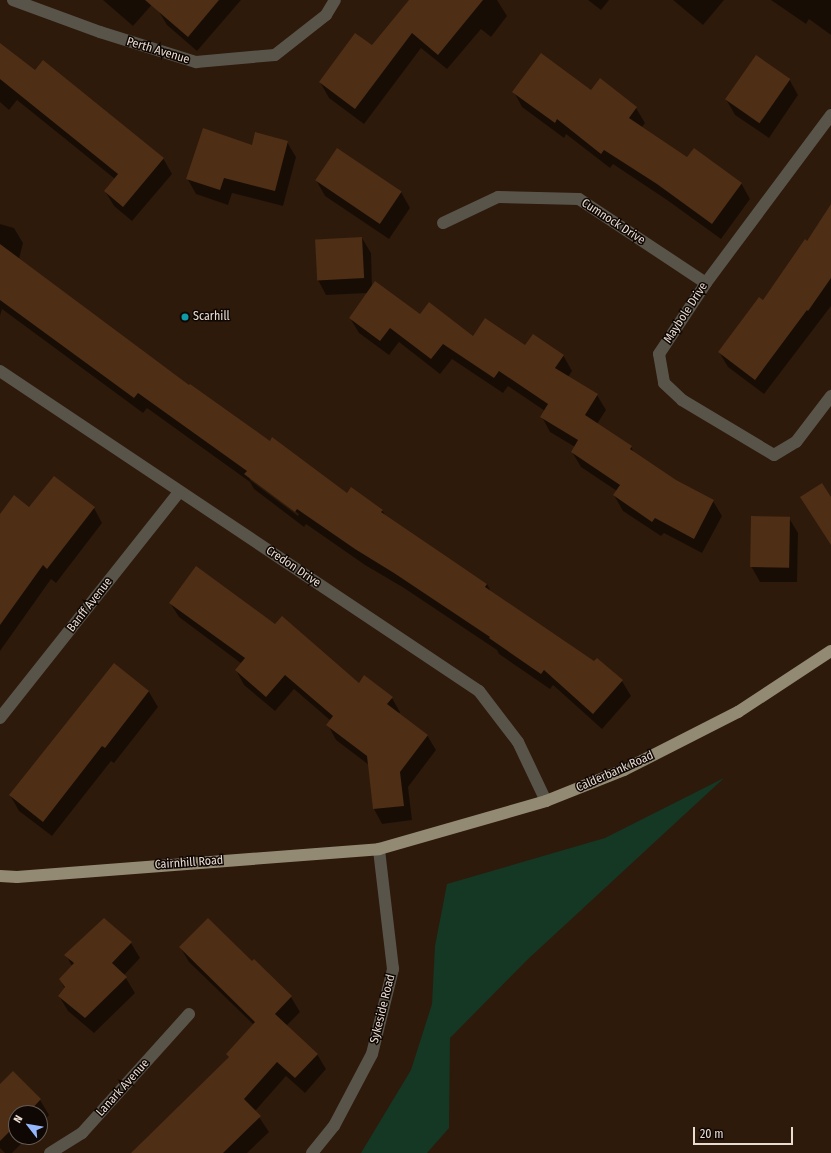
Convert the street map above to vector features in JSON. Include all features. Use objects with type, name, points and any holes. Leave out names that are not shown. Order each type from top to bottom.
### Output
[{"type":"main road","name":"Calderbank Road","points":[[379,848],[546,801],[624,770],[738,712],[831,652]]},
{"type":"main road","name":"Cairnhill Road","points":[[0,876],[17,877],[379,848]]},
{"type":"street","name":"Perth Avenue","points":[[13,0],[100,32],[196,62],[275,55],[326,15],[335,0]]},
{"type":"street","name":"Maybole Drive","points":[[831,115],[706,283],[659,354],[664,383],[682,400],[774,456],[796,442],[831,396]]},
{"type":"street","name":"Cumnock Drive","points":[[443,223],[498,197],[579,199],[706,283]]},
{"type":"street","name":"Credon Drive","points":[[0,371],[479,691],[518,742],[546,801]]},
{"type":"street","name":"Banff Avenue","points":[[0,718],[179,492]]},
{"type":"street","name":"Sykeside Road","points":[[312,1153],[334,1126],[372,1054],[394,969],[379,848]]},
{"type":"street","name":"Lanark Avenue","points":[[50,1153],[82,1133],[190,1014]]},
{"type":"green space","points":[[724,778],[527,960],[450,1038],[449,1128],[427,1153],[361,1153],[411,1070],[432,1004],[435,946],[447,884],[605,838]]},
{"type":"building","points":[[145,0],[219,0],[188,37]]},
{"type":"building","points":[[409,0],[483,0],[438,55],[412,33],[355,109],[319,82],[355,33],[372,45]]},
{"type":"building","points":[[0,43],[35,70],[43,60],[164,158],[123,207],[104,191],[118,174],[0,79]]},
{"type":"building","points":[[541,53],[591,90],[600,78],[637,107],[629,118],[687,157],[694,148],[742,183],[712,224],[657,184],[604,150],[601,154],[557,119],[555,123],[512,92]]},
{"type":"building","points":[[756,55],[790,79],[759,123],[725,99]]},
{"type":"building","points":[[203,128],[252,145],[255,132],[288,141],[275,191],[224,178],[220,190],[186,179]]},
{"type":"building","points":[[337,148],[402,192],[380,224],[315,180]]},
{"type":"building","points":[[831,204],[831,278],[808,311],[807,310],[755,380],[718,352],[759,297],[763,300],[805,239],[807,241]]},
{"type":"building","points":[[362,237],[364,278],[317,280],[315,239]]},
{"type":"building","points":[[0,244],[189,385],[190,384],[270,441],[272,437],[347,493],[351,487],[383,510],[381,512],[487,584],[485,587],[594,661],[597,658],[623,680],[593,714],[544,670],[541,674],[489,638],[490,637],[355,549],[297,509],[295,512],[244,474],[247,471],[138,393],[134,398],[0,300]]},
{"type":"building","points":[[375,281],[420,314],[429,302],[473,336],[485,318],[525,345],[533,334],[564,355],[555,368],[598,394],[585,415],[632,446],[630,449],[676,480],[714,500],[694,539],[655,518],[652,522],[613,495],[620,485],[571,452],[578,440],[540,417],[548,404],[499,371],[494,378],[443,344],[431,359],[390,328],[380,341],[349,318]]},
{"type":"building","points":[[54,476],[95,507],[47,569],[43,565],[0,625],[0,514],[14,495],[29,507]]},
{"type":"building","points":[[822,483],[831,497],[831,545],[800,497]]},
{"type":"building","points":[[751,516],[790,517],[789,568],[750,567]]},
{"type":"building","points":[[196,566],[275,624],[282,616],[359,683],[364,675],[393,697],[387,704],[428,735],[400,772],[404,806],[373,809],[367,756],[326,725],[333,716],[285,675],[266,697],[235,670],[245,658],[169,603]]},
{"type":"building","points":[[114,663],[149,691],[105,748],[102,746],[43,822],[9,795]]},
{"type":"building","points":[[104,918],[132,942],[112,963],[127,977],[85,1018],[58,996],[65,987],[59,979],[74,963],[64,955]]},
{"type":"building","points":[[208,918],[252,961],[254,959],[292,996],[275,1014],[318,1054],[295,1078],[277,1062],[244,1099],[261,1116],[223,1153],[131,1153],[229,1057],[226,1054],[255,1022],[179,947]]},
{"type":"building","points":[[13,1071],[41,1099],[35,1105],[8,1105],[8,1133],[0,1141],[0,1084]]},
{"type":"place","name":"Scarhill","points":[[185,317]]}]
